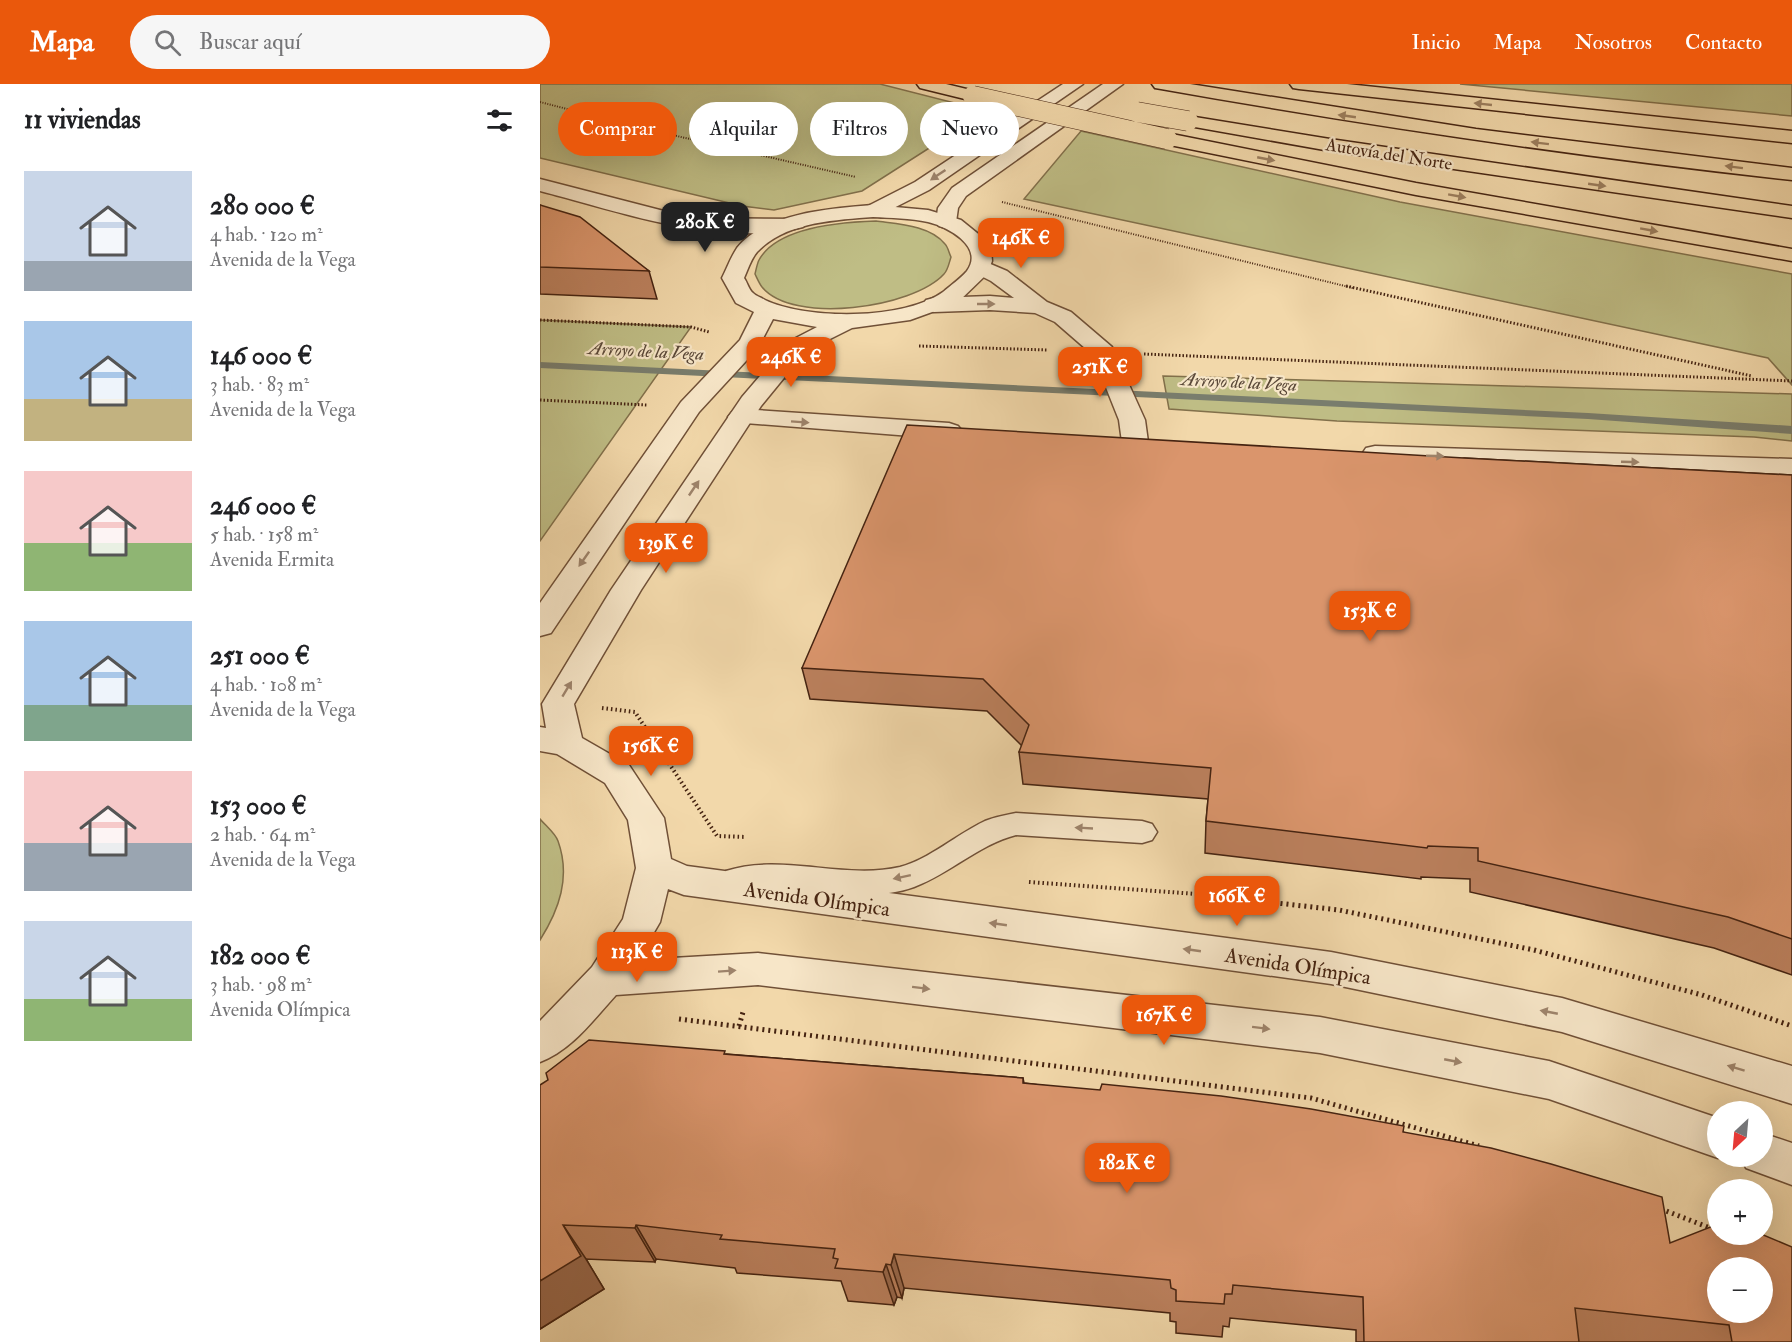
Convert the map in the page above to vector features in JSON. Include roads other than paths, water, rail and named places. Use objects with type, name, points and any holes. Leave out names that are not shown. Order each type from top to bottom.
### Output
[{"type":"highway","points":[[926,84],[985,89],[1167,139],[1416,189],[1792,255]]},
{"type":"highway","points":[[951,84],[1318,152],[1433,167],[1477,167]]},
{"type":"highway","name":"Autovía del Norte","points":[[1161,84],[1406,125],[1792,174]]},
{"type":"highway","points":[[1299,84],[1792,137]]},
{"type":"highway","name":"Autovía del Norte","points":[[985,89],[1114,107],[1477,167],[1792,212]]},
{"type":"highway","points":[[1553,112],[1792,131]]},
{"type":"street","points":[[873,211],[922,186],[1074,84]]},
{"type":"street","points":[[946,222],[948,208],[959,192],[1114,84]]},
{"type":"street","points":[[540,185],[691,224],[754,226],[796,223],[821,217],[873,211],[917,214],[946,222],[964,231],[976,241],[982,254],[981,267],[972,281],[957,294],[934,305],[891,318],[844,323],[814,322],[766,311],[747,300],[735,287],[733,273],[739,258],[761,239],[796,223]]},
{"type":"street","points":[[691,224],[727,243],[739,258]]},
{"type":"street","points":[[981,267],[999,276],[1039,306],[1063,317],[1105,356],[1134,436]]},
{"type":"street","points":[[934,305],[990,303],[1039,306]]},
{"type":"street","points":[[540,626],[690,407],[750,343],[766,311]]},
{"type":"street","points":[[540,1044],[554,1034],[606,979],[669,874],[646,818],[618,774],[553,741],[558,704],[626,591],[746,410],[798,346],[844,323]]},
{"type":"street","points":[[746,410],[973,432]]},
{"type":"street","points":[[1353,453],[1792,467]]},
{"type":"street","name":"Avenida Olímpica","points":[[669,874],[1331,968],[1562,1014],[1792,1085]]},
{"type":"street","points":[[606,979],[758,969],[1320,1035],[1549,1080],[1707,1134]]},
{"type":"street","points":[[1773,1157],[1792,1164]]},
{"type":"lane","points":[[669,874],[794,877],[853,883],[904,878],[933,865],[996,829],[1016,824],[1142,832]]},
{"type":"lane","points":[[1773,1146],[1792,1144]]},
{"type":"waterway","name":"Arroyo de la Vega","points":[[540,365],[1588,416],[1792,430]]}]
